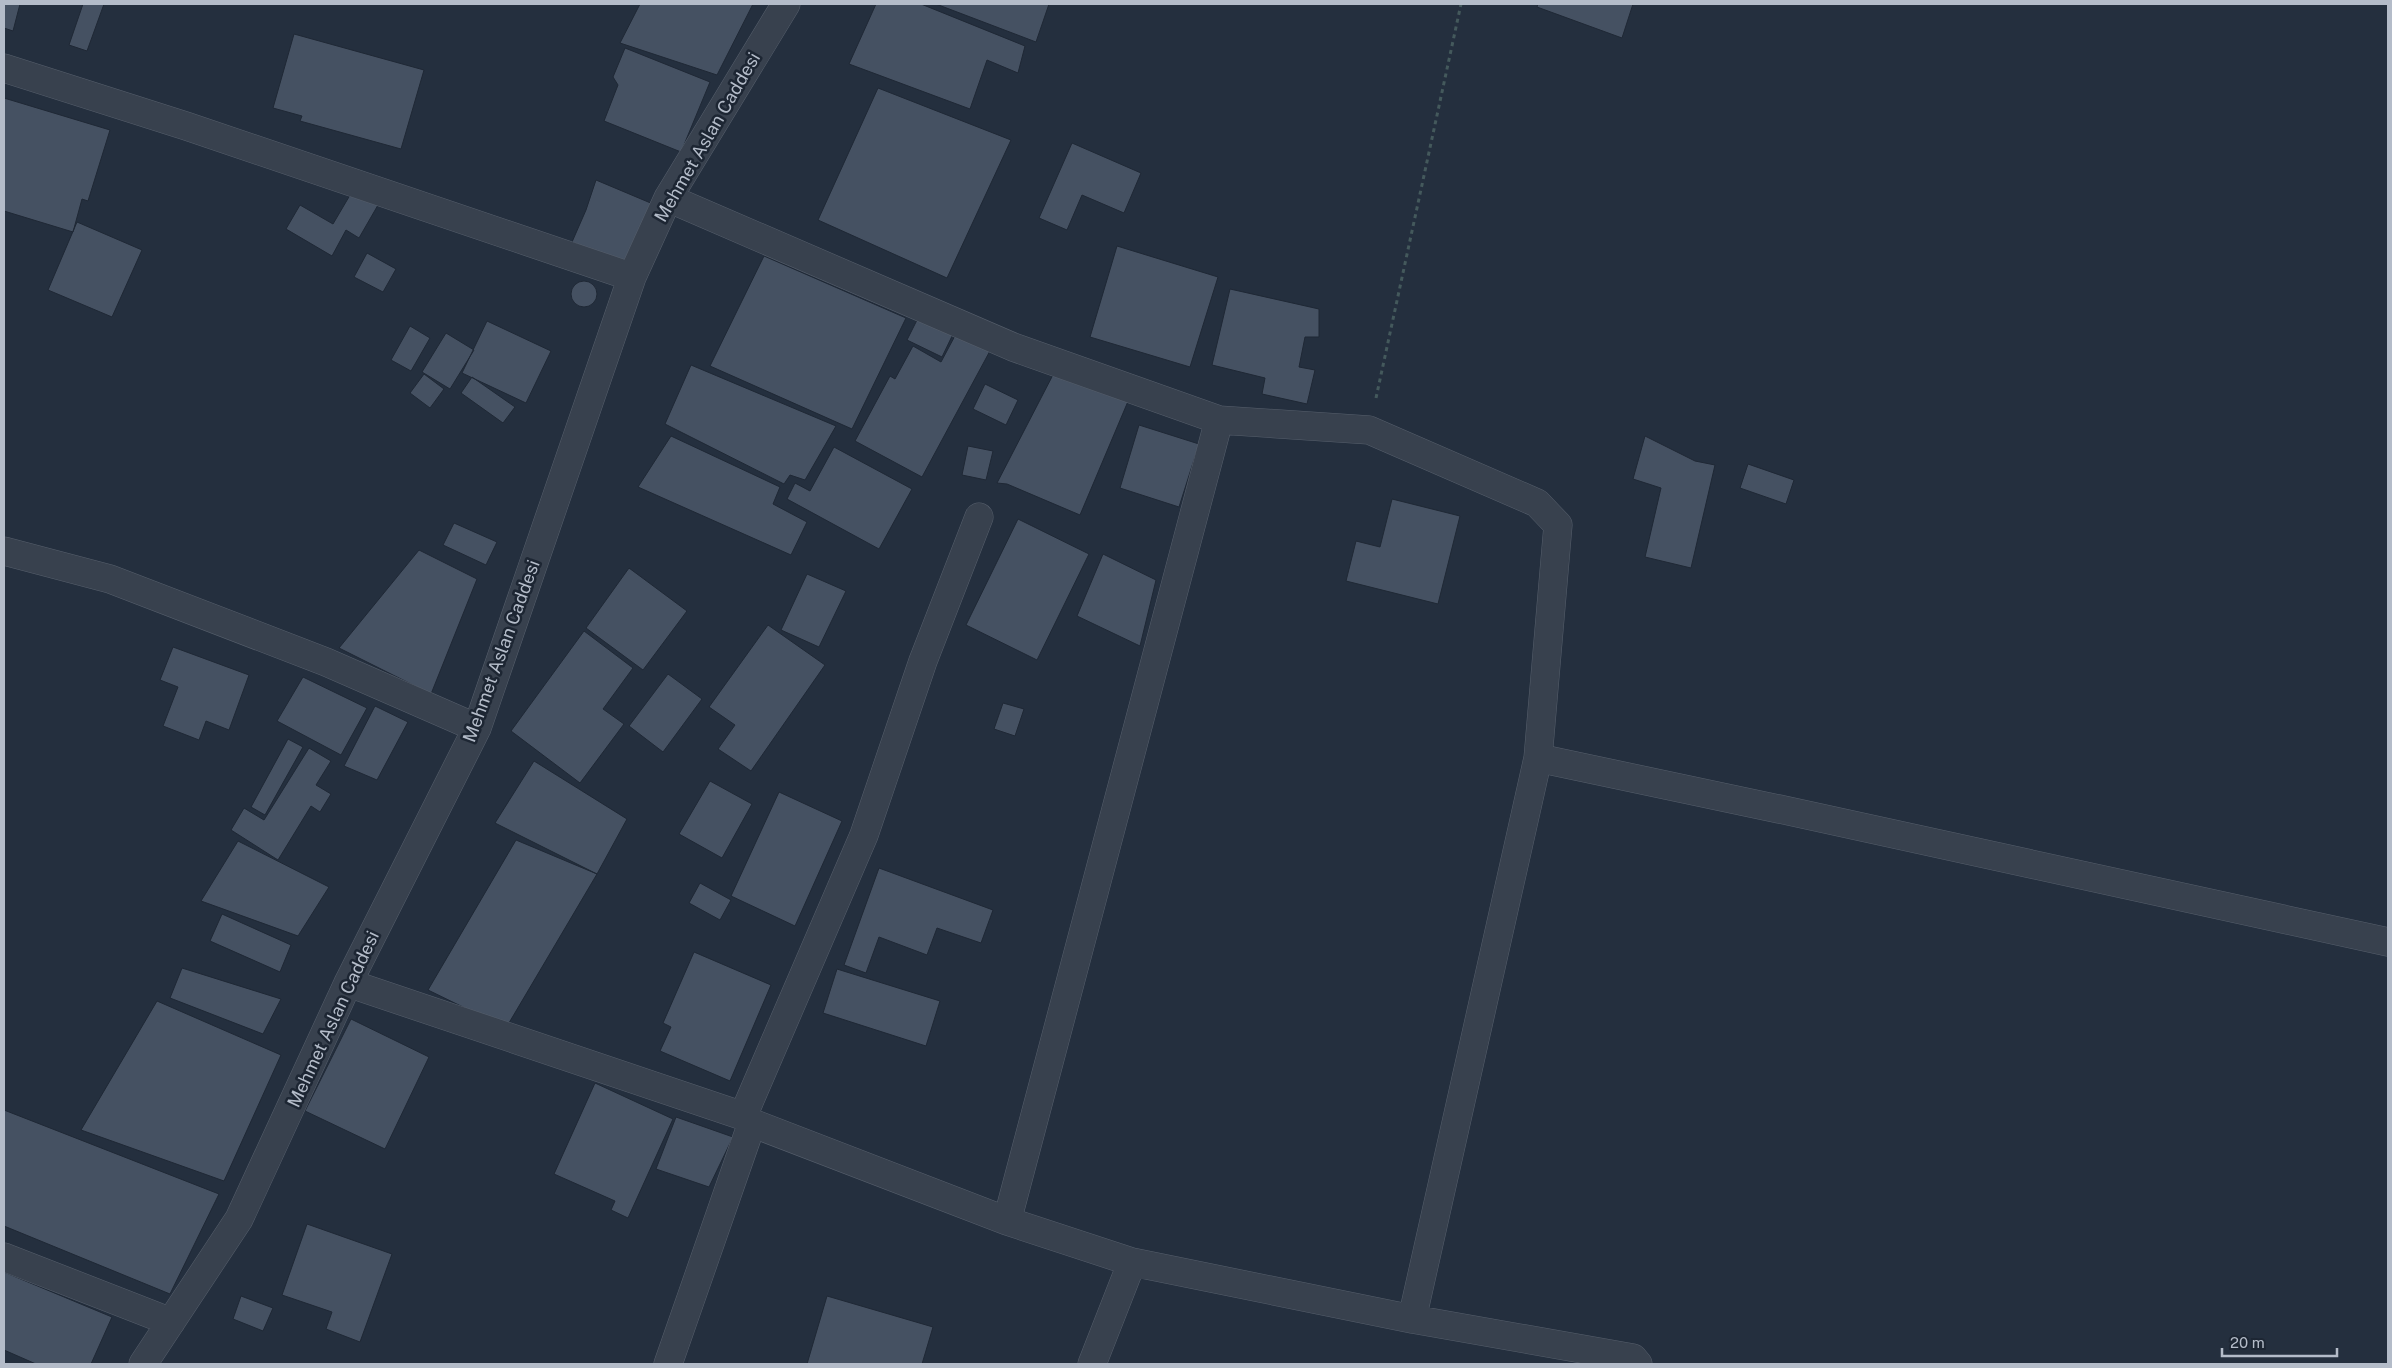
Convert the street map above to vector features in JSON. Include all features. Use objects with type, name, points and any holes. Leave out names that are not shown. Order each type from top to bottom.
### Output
[{"type":"street","name":"Mehmet Aslan Caddesi","points":[[143,1364],[239,1219],[348,983],[477,728],[632,277],[668,198],[786,4]]},
{"type":"street","points":[[4,68],[186,126],[632,277]]},
{"type":"street","points":[[668,198],[1013,346],[1219,420],[1369,430],[1537,503],[1558,524],[1538,758],[1412,1319]]},
{"type":"street","points":[[1008,1221],[1219,420]]},
{"type":"street","points":[[668,1364],[747,1119],[864,835],[923,661],[979,516]]},
{"type":"street","points":[[4,551],[110,579],[326,662],[477,728]]},
{"type":"street","points":[[1538,758],[1779,808],[2388,942]]},
{"type":"street","points":[[348,983],[747,1119],[1008,1221],[1132,1262],[1412,1319],[1633,1358],[1638,1364]]},
{"type":"street","points":[[4,1257],[171,1322]]},
{"type":"street","points":[[1092,1364],[1132,1262]]},
{"type":"path","points":[[1369,430],[1461,4]]},
{"type":"building","points":[[4,4],[20,4],[13,31],[4,28]]},
{"type":"building","points":[[83,4],[104,4],[87,51],[69,45]]},
{"type":"building","points":[[640,4],[753,4],[717,75],[620,43]]},
{"type":"building","points":[[876,4],[921,4],[1025,46],[1018,73],[987,60],[970,109],[849,64]]},
{"type":"building","points":[[936,4],[1049,4],[1036,42]]},
{"type":"building","points":[[1538,4],[1633,4],[1622,38],[1537,7]]},
{"type":"building","points":[[294,34],[424,70],[401,149],[300,121],[302,116],[273,108]]},
{"type":"building","points":[[625,48],[710,82],[681,152],[604,121],[618,85],[613,77]]},
{"type":"building","points":[[878,88],[1011,140],[947,278],[818,220]]},
{"type":"building","points":[[4,98],[110,130],[88,201],[82,199],[73,232],[4,211]]},
{"type":"building","points":[[1072,143],[1141,173],[1124,213],[1082,195],[1067,230],[1039,218]]},
{"type":"building","points":[[596,180],[653,204],[625,264],[572,242],[586,210]]},
{"type":"building","points":[[353,190],[378,205],[359,238],[346,230],[332,256],[286,229],[300,205],[333,224]]},
{"type":"building","points":[[77,222],[142,250],[112,317],[48,290]]},
{"type":"building","points":[[1117,246],[1218,277],[1190,367],[1090,337]]},
{"type":"building","points":[[367,253],[396,269],[383,292],[354,277]]},
{"type":"building","points":[[764,256],[906,318],[852,429],[710,366]]},
{"type":"building","points":[[584,281],[593,285],[597,294],[593,303],[584,307],[575,303],[571,294],[575,285]]},
{"type":"building","points":[[1230,289],[1319,309],[1319,337],[1305,337],[1299,367],[1315,370],[1307,404],[1262,394],[1265,378],[1212,365]]},
{"type":"building","points":[[919,316],[954,332],[942,357],[907,340]]},
{"type":"building","points":[[487,321],[551,351],[526,403],[462,373]]},
{"type":"building","points":[[410,326],[430,338],[411,371],[391,360]]},
{"type":"building","points":[[957,332],[991,349],[922,477],[855,441],[890,376],[895,379],[913,346],[941,362]]},
{"type":"building","points":[[446,333],[474,350],[450,389],[422,372]]},
{"type":"building","points":[[691,365],[836,426],[805,480],[790,475],[784,484],[665,424]]},
{"type":"building","points":[[1056,369],[1129,399],[1080,515],[1007,484],[997,483]]},
{"type":"building","points":[[424,374],[444,389],[430,408],[410,393]]},
{"type":"building","points":[[472,377],[515,407],[503,423],[461,393]]},
{"type":"building","points":[[985,384],[1018,400],[1006,425],[973,409]]},
{"type":"building","points":[[1139,425],[1199,444],[1179,507],[1120,488]]},
{"type":"building","points":[[671,436],[780,487],[773,504],[807,522],[791,555],[638,487]]},
{"type":"building","points":[[1645,436],[1695,461],[1715,465],[1691,568],[1645,557],[1661,488],[1633,479]]},
{"type":"building","points":[[968,446],[993,451],[986,480],[962,475]]},
{"type":"building","points":[[834,447],[912,489],[879,549],[787,499],[795,483],[810,491]]},
{"type":"building","points":[[1748,464],[1794,480],[1786,504],[1740,488]]},
{"type":"building","points":[[1392,499],[1460,516],[1438,604],[1346,581],[1356,541],[1380,547]]},
{"type":"building","points":[[1018,519],[1089,554],[1037,660],[966,625]]},
{"type":"building","points":[[454,523],[497,542],[486,565],[443,545]]},
{"type":"building","points":[[419,550],[477,579],[431,694],[339,648]]},
{"type":"building","points":[[1103,554],[1156,580],[1140,646],[1077,616]]},
{"type":"building","points":[[629,568],[687,611],[643,670],[586,628]]},
{"type":"building","points":[[807,574],[846,591],[819,647],[781,630]]},
{"type":"building","points":[[768,625],[825,665],[751,771],[718,749],[735,725],[709,707]]},
{"type":"building","points":[[584,631],[633,668],[603,709],[624,724],[580,783],[511,731]]},
{"type":"building","points":[[173,647],[249,675],[229,730],[206,721],[199,740],[163,726],[178,687],[160,680]]},
{"type":"building","points":[[668,674],[702,699],[663,752],[629,726]]},
{"type":"building","points":[[303,677],[367,708],[341,755],[277,721]]},
{"type":"building","points":[[1003,703],[1024,709],[1015,736],[994,729]]},
{"type":"building","points":[[375,706],[408,722],[377,780],[344,766]]},
{"type":"building","points":[[288,739],[303,747],[265,815],[251,807]]},
{"type":"building","points":[[309,748],[331,761],[316,785],[331,794],[320,812],[311,806],[278,860],[231,830],[244,808],[264,820]]},
{"type":"building","points":[[534,761],[627,819],[597,874],[495,823]]},
{"type":"building","points":[[710,781],[752,804],[722,858],[679,834]]},
{"type":"building","points":[[779,792],[842,821],[795,926],[731,896]]},
{"type":"building","points":[[516,840],[597,874],[506,1028],[428,990]]},
{"type":"building","points":[[238,841],[329,887],[298,936],[201,901]]},
{"type":"building","points":[[879,868],[993,910],[981,943],[937,928],[927,955],[879,937],[866,973],[844,965]]},
{"type":"building","points":[[700,883],[731,900],[720,920],[689,903]]},
{"type":"building","points":[[222,914],[291,945],[280,972],[210,941]]},
{"type":"building","points":[[694,952],[771,985],[730,1081],[660,1051],[671,1027],[663,1023]]},
{"type":"building","points":[[182,968],[281,999],[263,1034],[170,998]]},
{"type":"building","points":[[837,969],[940,1001],[926,1046],[823,1013]]},
{"type":"building","points":[[157,1001],[281,1055],[224,1181],[81,1130]]},
{"type":"building","points":[[351,1019],[429,1057],[385,1149],[305,1111]]},
{"type":"building","points":[[595,1083],[673,1119],[628,1218],[611,1210],[615,1201],[554,1174]]},
{"type":"building","points":[[4,1110],[219,1194],[170,1294],[4,1226]]},
{"type":"building","points":[[676,1117],[733,1137],[709,1187],[656,1169]]},
{"type":"building","points":[[307,1224],[392,1254],[360,1342],[326,1329],[332,1312],[282,1295]]},
{"type":"building","points":[[4,1272],[112,1317],[91,1364],[36,1364],[4,1350]]},
{"type":"building","points":[[241,1296],[273,1308],[263,1331],[233,1319]]},
{"type":"building","points":[[827,1296],[933,1327],[922,1364],[807,1364]]}]
